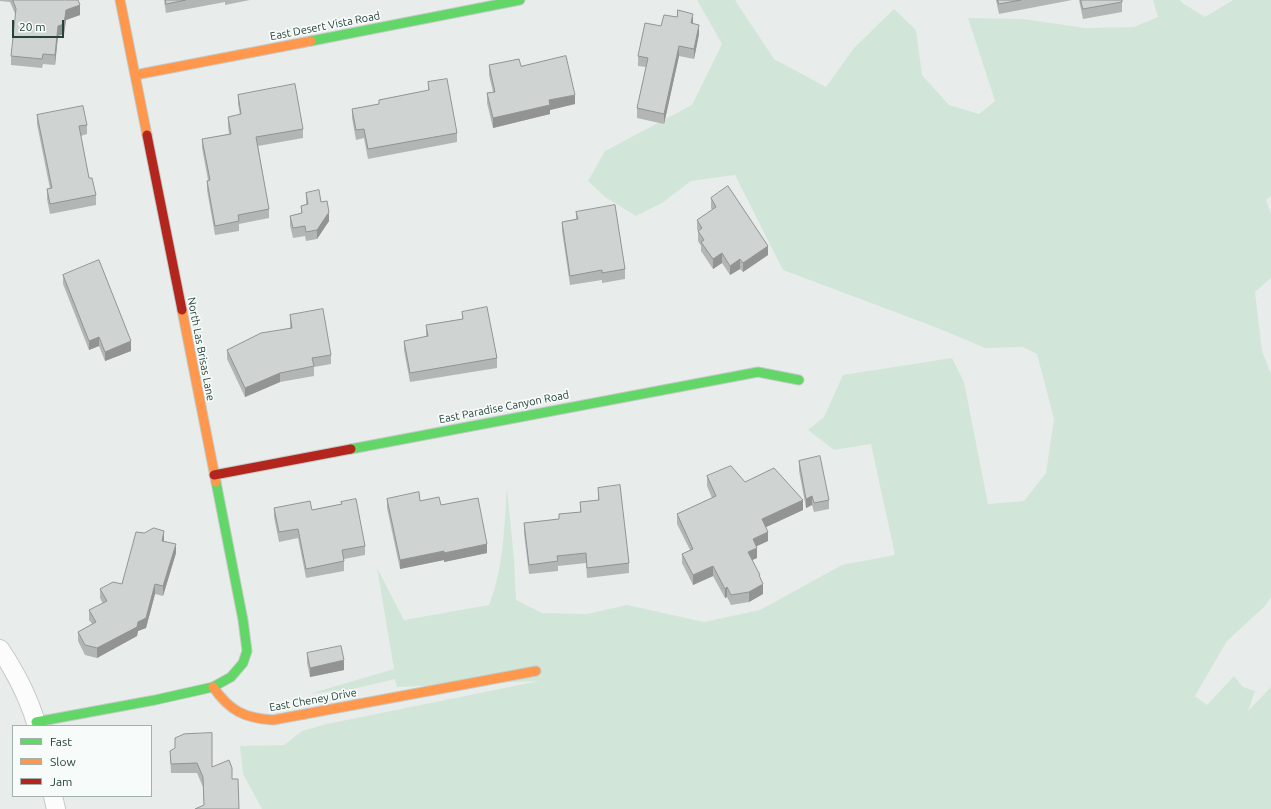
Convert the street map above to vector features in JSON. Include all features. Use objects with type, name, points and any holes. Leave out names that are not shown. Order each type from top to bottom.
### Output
[{"type":"street","name":"North Las Brisas Lane","points":[[120,0],[243,620],[247,651],[243,663],[231,677],[213,687]]},
{"type":"street","name":"East Desert Vista Road","points":[[135,75],[520,0]]},
{"type":"street","name":"East Paradise Canyon Road","points":[[214,475],[758,372],[799,380]]},
{"type":"street","points":[[0,649],[12,667],[30,706],[36,724],[213,687]]},
{"type":"street","name":"East Cheney Drive","points":[[213,687],[223,701],[237,713],[258,720],[274,720],[536,671]]},
{"type":"street","points":[[53,797],[56,809]]},
{"type":"green space","points":[[697,0],[735,0],[774,59],[826,87],[854,48],[894,9],[916,30],[922,75],[949,105],[979,114],[995,101],[968,18],[1023,19],[1085,28],[1134,27],[1158,17],[1153,0],[1180,0],[1205,17],[1233,0],[1271,0],[1271,196],[1266,200],[1271,214],[1271,278],[1255,292],[1262,351],[1271,374],[1271,597],[1265,606],[1227,641],[1195,696],[1207,705],[1234,676],[1243,687],[1255,691],[1248,711],[1271,687],[1271,809],[262,809],[243,774],[240,746],[284,745],[302,731],[327,724],[539,681],[397,687],[395,679],[353,689],[309,694],[394,669],[377,568],[404,620],[489,605],[498,576],[504,532],[507,488],[514,559],[516,600],[542,613],[587,614],[627,605],[704,622],[760,610],[842,565],[895,555],[871,444],[834,450],[808,430],[824,417],[843,375],[952,358],[964,382],[988,504],[1024,501],[1046,473],[1054,419],[1037,354],[1023,347],[985,348],[935,327],[783,270],[735,175],[691,181],[662,203],[636,216],[605,197],[588,181],[605,151],[692,105],[722,44]]},
{"type":"building","points":[[13,0],[78,0],[80,5],[66,10],[64,24],[58,26],[55,55],[43,54],[42,59],[11,56],[16,9]]},
{"type":"building","points":[[166,0],[186,0],[166,4]]},
{"type":"building","points":[[998,0],[1021,0],[999,4]]},
{"type":"building","points":[[1081,0],[1122,0],[1122,2],[1083,9]]},
{"type":"building","points":[[678,10],[693,14],[691,23],[699,25],[694,49],[679,46],[664,114],[637,108],[648,58],[638,56],[645,23],[661,26],[664,15],[677,17]]},
{"type":"building","points":[[566,56],[575,95],[549,100],[550,105],[493,118],[487,93],[495,92],[489,65],[519,59],[521,66]]},
{"type":"building","points":[[447,79],[457,133],[368,149],[364,129],[356,130],[352,109],[379,104],[379,100],[429,90],[428,82]]},
{"type":"building","points":[[295,84],[303,129],[256,137],[269,209],[238,215],[239,221],[215,226],[207,181],[210,180],[202,139],[231,134],[228,117],[241,114],[238,95]]},
{"type":"building","points":[[83,106],[87,125],[79,126],[89,178],[92,178],[96,195],[50,204],[47,189],[52,188],[37,115]]},
{"type":"building","points":[[728,186],[768,246],[743,263],[740,259],[730,266],[722,253],[713,259],[701,242],[704,240],[698,231],[702,228],[697,220],[716,207],[711,198]]},
{"type":"building","points":[[319,190],[321,202],[327,201],[329,212],[317,230],[306,232],[305,226],[293,228],[290,216],[302,213],[301,206],[308,204],[306,193]]},
{"type":"building","points":[[615,205],[625,269],[602,273],[602,270],[570,276],[562,222],[578,219],[576,212]]},
{"type":"building","points":[[99,260],[131,341],[105,352],[99,337],[89,341],[63,275]]},
{"type":"building","points":[[487,307],[497,358],[410,373],[404,341],[428,336],[426,325],[463,319],[462,312]]},
{"type":"building","points":[[323,309],[331,355],[312,358],[314,366],[280,373],[245,388],[227,350],[261,333],[292,328],[290,315]]},
{"type":"building","points":[[820,456],[829,500],[814,503],[812,496],[806,499],[799,461]]},
{"type":"building","points":[[731,466],[745,482],[774,468],[803,500],[762,519],[768,532],[753,539],[757,548],[748,552],[763,584],[749,592],[731,595],[727,587],[725,589],[713,566],[693,575],[682,554],[693,549],[677,514],[716,496],[707,476]]},
{"type":"building","points":[[620,485],[629,563],[587,568],[586,553],[557,556],[558,561],[529,565],[524,523],[559,519],[559,514],[581,512],[580,502],[599,500],[598,488]]},
{"type":"building","points":[[419,492],[420,501],[439,497],[441,505],[478,498],[487,544],[400,560],[387,499]]},
{"type":"building","points":[[356,499],[365,546],[342,550],[344,561],[306,569],[298,529],[279,532],[274,508],[310,501],[312,510],[342,504],[341,502]]},
{"type":"building","points":[[154,528],[164,531],[162,541],[176,544],[163,586],[155,584],[146,618],[138,622],[137,627],[97,648],[85,645],[78,632],[96,622],[89,610],[107,601],[100,589],[113,582],[122,584],[136,532],[144,533]]},
{"type":"building","points":[[341,646],[344,660],[310,668],[307,653]]},
{"type":"building","points":[[212,733],[212,767],[229,760],[232,768],[232,779],[238,779],[239,809],[195,809],[204,805],[203,777],[197,763],[171,764],[170,751],[175,748],[175,738],[184,734]]},
{"type":"traffic: fast","points":[[311,41],[520,0]]},
{"type":"traffic: fast","points":[[351,449],[758,372],[799,380]]},
{"type":"traffic: fast","points":[[36,722],[155,700],[213,687],[231,677],[243,663],[247,651],[243,620],[216,482]]},
{"type":"traffic: slow","points":[[120,0],[147,135]]},
{"type":"traffic: slow","points":[[135,75],[311,41]]},
{"type":"traffic: slow","points":[[182,310],[216,482]]},
{"type":"traffic: slow","points":[[213,687],[225,702],[238,712],[254,717],[273,720],[536,671]]},
{"type":"traffic: jam","points":[[147,135],[182,310]]},
{"type":"traffic: jam","points":[[214,475],[351,449]]}]
